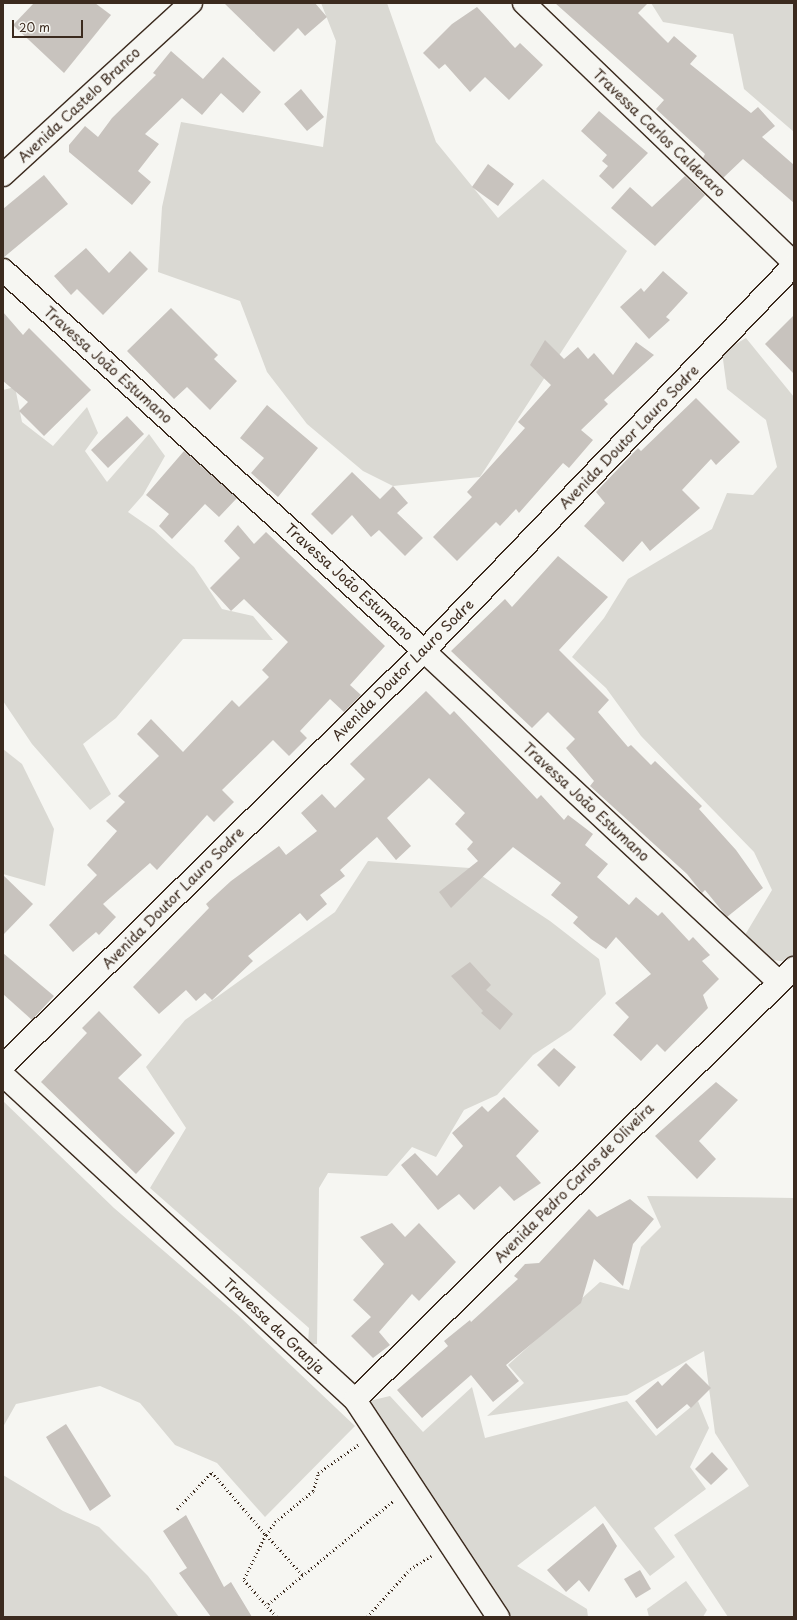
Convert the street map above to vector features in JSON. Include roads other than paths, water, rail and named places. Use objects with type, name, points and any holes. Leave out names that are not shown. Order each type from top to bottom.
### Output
[{"type":"street","name":"Avenida Castelo Branco","points":[[3,175],[191,3]]},
{"type":"street","name":"Travessa Carlos Calderaro","points":[[524,3],[794,264]]},
{"type":"street","name":"Avenida Doutor Lauro Sodre","points":[[3,1066],[424,651],[794,264]]},
{"type":"street","name":"Travessa João Estumano","points":[[3,270],[424,651],[786,975]]},
{"type":"street","name":"Avenida Pedro Carlos de Oliveira","points":[[355,1400],[786,975]]},
{"type":"street","name":"Travessa da Granja","points":[[3,1075],[355,1400],[498,1617]]}]
